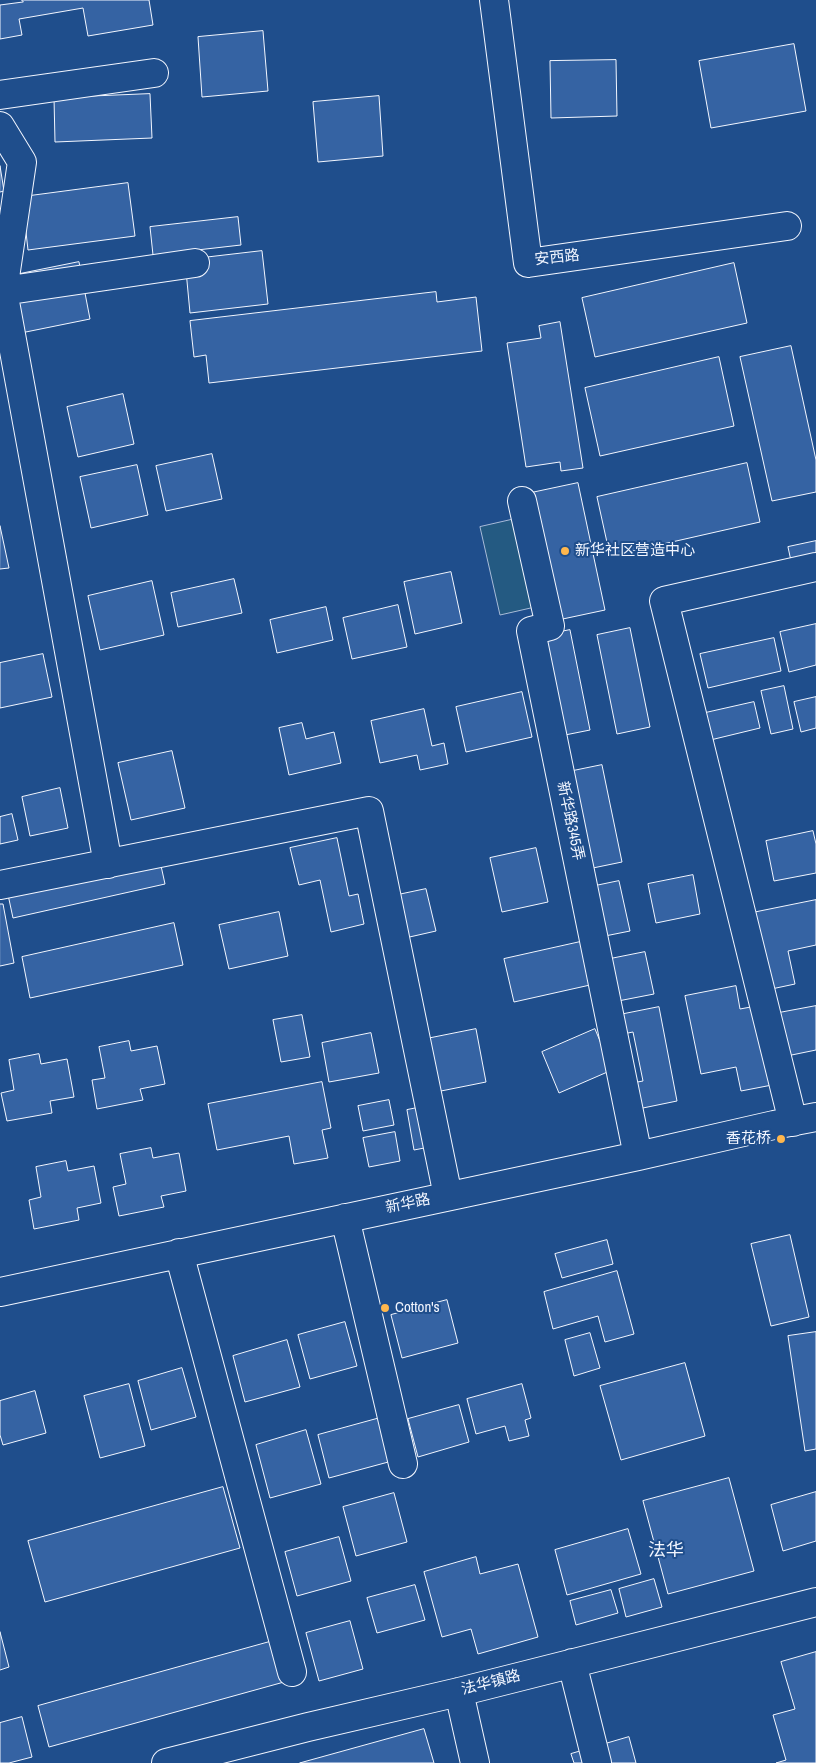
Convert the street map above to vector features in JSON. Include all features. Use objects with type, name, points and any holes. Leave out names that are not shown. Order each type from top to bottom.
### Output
[{"type":"street","name":"安西路","points":[[494,0],[528,263],[786,226]]},
{"type":"street","points":[[0,95],[154,73]]},
{"type":"street","points":[[0,126],[22,162],[3,291],[108,864]]},
{"type":"street","points":[[3,291],[195,263]]},
{"type":"street","name":"新华路345弄","points":[[522,501],[550,626],[531,631],[638,1156]]},
{"type":"street","points":[[805,1120],[664,601],[816,567]]},
{"type":"street","points":[[0,886],[369,811],[448,1196]]},
{"type":"street","name":"新华路","points":[[0,1292],[638,1156],[774,1125],[805,1120]]},
{"type":"street","points":[[344,1218],[403,1464]]},
{"type":"street","points":[[179,1253],[292,1672]]},
{"type":"street","name":"法华镇路","points":[[166,1763],[225,1756],[308,1727],[459,1692],[815,1604]]},
{"type":"street","points":[[572,1663],[597,1763]]},
{"type":"street","points":[[459,1692],[475,1763]]},
{"type":"shaded area","points":[[515,519],[535,607],[500,615],[480,527]]},
{"type":"building","points":[[22,0],[149,0],[153,25],[88,36],[83,8],[19,19],[22,35],[0,39],[0,5],[23,2]]},
{"type":"building","points":[[263,31],[268,91],[202,97],[198,37]]},
{"type":"building","points":[[794,44],[806,111],[711,128],[699,61]]},
{"type":"building","points":[[616,60],[617,116],[551,118],[550,61]]},
{"type":"building","points":[[150,94],[152,138],[55,142],[54,98]]},
{"type":"building","points":[[379,96],[383,156],[318,162],[313,102]]},
{"type":"building","points":[[0,166],[4,191],[0,192]]},
{"type":"building","points":[[128,183],[135,236],[28,250],[22,197]]},
{"type":"building","points":[[238,217],[241,245],[153,255],[150,227]]},
{"type":"building","points":[[262,251],[268,304],[190,313],[185,260]]},
{"type":"building","points":[[79,262],[90,319],[6,336],[0,278]]},
{"type":"building","points":[[734,263],[747,323],[595,357],[582,298]]},
{"type":"building","points":[[436,292],[437,302],[476,297],[482,351],[209,383],[206,355],[194,357],[190,321]]},
{"type":"building","points":[[560,322],[583,468],[561,471],[560,462],[526,467],[507,343],[541,338],[539,326]]},
{"type":"building","points":[[791,346],[816,460],[816,492],[772,501],[740,357]]},
{"type":"building","points":[[719,357],[734,426],[600,456],[585,388]]},
{"type":"building","points":[[123,394],[134,444],[78,457],[67,407]]},
{"type":"building","points":[[212,454],[222,499],[166,511],[156,466]]},
{"type":"building","points":[[747,463],[760,522],[610,556],[597,497]]},
{"type":"building","points":[[137,465],[148,515],[91,528],[80,477]]},
{"type":"building","points":[[578,483],[605,610],[558,620],[531,493]]},
{"type":"building","points":[[0,526],[9,568],[0,569]]},
{"type":"building","points":[[816,541],[816,570],[794,575],[788,547]]},
{"type":"building","points":[[451,572],[462,623],[415,634],[404,582]]},
{"type":"building","points":[[234,579],[242,613],[178,627],[171,593]]},
{"type":"building","points":[[152,581],[164,635],[100,650],[88,596]]},
{"type":"building","points":[[398,605],[407,647],[352,659],[343,618]]},
{"type":"building","points":[[326,607],[333,640],[277,653],[270,620]]},
{"type":"building","points":[[816,624],[816,665],[789,672],[780,632]]},
{"type":"building","points":[[630,628],[650,727],[617,734],[597,635]]},
{"type":"building","points":[[570,630],[590,730],[560,736],[540,636]]},
{"type":"building","points":[[774,638],[781,671],[708,688],[700,654]]},
{"type":"building","points":[[43,654],[52,697],[0,708],[0,663]]},
{"type":"building","points":[[784,686],[793,729],[771,734],[761,691]]},
{"type":"building","points":[[522,692],[532,737],[466,752],[456,707]]},
{"type":"building","points":[[816,697],[816,728],[801,732],[794,702]]},
{"type":"building","points":[[754,702],[760,728],[698,743],[692,716]]},
{"type":"building","points":[[424,709],[432,746],[444,743],[448,764],[420,770],[417,755],[380,763],[371,721]]},
{"type":"building","points":[[302,723],[306,739],[334,732],[341,763],[289,775],[279,728]]},
{"type":"building","points":[[172,751],[185,808],[131,820],[118,763]]},
{"type":"building","points":[[602,765],[622,862],[588,869],[568,772]]},
{"type":"building","points":[[60,788],[68,828],[30,836],[22,797]]},
{"type":"building","points":[[12,814],[18,840],[0,844],[0,817]]},
{"type":"building","points":[[813,831],[816,844],[816,873],[774,881],[766,841]]},
{"type":"building","points":[[337,838],[349,896],[358,894],[364,924],[331,932],[320,880],[299,885],[290,848]]},
{"type":"building","points":[[156,843],[165,884],[13,918],[4,876]]},
{"type":"building","points":[[536,848],[548,902],[502,912],[490,858]]},
{"type":"building","points":[[693,875],[700,914],[656,923],[648,884]]},
{"type":"building","points":[[619,881],[630,931],[605,936],[595,886]]},
{"type":"building","points":[[426,889],[436,931],[383,943],[374,900]]},
{"type":"building","points":[[816,900],[816,945],[788,951],[795,984],[762,991],[747,914]]},
{"type":"building","points":[[0,904],[3,904],[14,963],[0,966]]},
{"type":"building","points":[[279,912],[288,956],[229,969],[219,925]]},
{"type":"building","points":[[174,923],[183,965],[30,998],[22,957]]},
{"type":"building","points":[[589,940],[599,983],[514,1002],[504,959]]},
{"type":"building","points":[[645,952],[654,994],[618,1001],[610,959]]},
{"type":"building","points":[[736,986],[740,1009],[756,1006],[772,1085],[741,1091],[736,1067],[701,1074],[685,996]]},
{"type":"building","points":[[816,1006],[816,1050],[777,1058],[768,1015]]},
{"type":"building","points":[[659,1007],[677,1101],[638,1109],[632,1083],[643,1081],[633,1032],[623,1034],[619,1015]]},
{"type":"building","points":[[302,1015],[310,1057],[281,1062],[273,1020]]},
{"type":"building","points":[[476,1029],[486,1082],[436,1092],[426,1039]]},
{"type":"building","points":[[595,1029],[612,1070],[559,1093],[542,1052]]},
{"type":"building","points":[[371,1033],[379,1073],[329,1082],[322,1043]]},
{"type":"building","points":[[129,1041],[131,1051],[157,1046],[165,1084],[140,1089],[143,1100],[97,1109],[92,1080],[105,1078],[99,1047]]},
{"type":"building","points":[[39,1054],[41,1064],[67,1059],[74,1097],[50,1101],[52,1113],[7,1121],[1,1093],[14,1090],[9,1060]]},
{"type":"building","points":[[322,1082],[331,1128],[322,1130],[328,1158],[294,1164],[289,1136],[217,1150],[208,1104]]},
{"type":"building","points":[[389,1100],[394,1125],[363,1131],[358,1106]]},
{"type":"building","points":[[442,1103],[450,1143],[414,1150],[407,1110]]},
{"type":"building","points":[[395,1132],[400,1161],[369,1167],[363,1138]]},
{"type":"building","points":[[151,1148],[153,1158],[179,1153],[186,1191],[161,1196],[164,1207],[119,1216],[113,1187],[126,1184],[120,1154]]},
{"type":"building","points":[[66,1161],[68,1171],[94,1166],[101,1203],[77,1208],[79,1220],[34,1229],[29,1200],[41,1197],[36,1167]]},
{"type":"building","points":[[790,1235],[809,1317],[771,1326],[751,1244]]},
{"type":"building","points":[[607,1240],[613,1264],[562,1278],[555,1254]]},
{"type":"building","points":[[617,1271],[634,1334],[605,1342],[598,1316],[553,1329],[544,1292]]},
{"type":"building","points":[[447,1300],[458,1343],[402,1358],[391,1315]]},
{"type":"building","points":[[345,1322],[357,1366],[310,1379],[298,1335]]},
{"type":"building","points":[[816,1332],[816,1449],[805,1451],[788,1336]]},
{"type":"building","points":[[590,1333],[600,1368],[574,1376],[565,1340]]},
{"type":"building","points":[[287,1340],[300,1387],[245,1402],[233,1356]]},
{"type":"building","points":[[685,1363],[705,1436],[621,1460],[600,1386]]},
{"type":"building","points":[[182,1368],[196,1417],[151,1430],[138,1381]]},
{"type":"building","points":[[129,1384],[145,1446],[100,1458],[84,1396]]},
{"type":"building","points":[[522,1384],[531,1418],[525,1420],[529,1436],[509,1441],[505,1426],[476,1434],[467,1399]]},
{"type":"building","points":[[35,1391],[46,1433],[3,1445],[0,1435],[0,1401]]},
{"type":"building","points":[[459,1405],[469,1442],[418,1457],[408,1419]]},
{"type":"building","points":[[380,1418],[392,1461],[329,1478],[318,1435]]},
{"type":"building","points":[[306,1430],[321,1484],[270,1498],[256,1445]]},
{"type":"building","points":[[729,1478],[754,1571],[668,1594],[643,1501]]},
{"type":"building","points":[[223,1487],[240,1548],[45,1602],[28,1541]]},
{"type":"building","points":[[816,1492],[816,1541],[783,1551],[771,1505]]},
{"type":"building","points":[[394,1493],[407,1542],[356,1556],[343,1507]]},
{"type":"building","points":[[628,1529],[641,1574],[567,1595],[555,1550]]},
{"type":"building","points":[[339,1537],[351,1581],[297,1596],[285,1552]]},
{"type":"building","points":[[476,1557],[480,1574],[518,1564],[538,1637],[478,1654],[471,1629],[442,1637],[424,1572]]},
{"type":"building","points":[[654,1579],[662,1607],[626,1617],[619,1589]]},
{"type":"building","points":[[415,1585],[425,1620],[377,1633],[367,1598]]},
{"type":"building","points":[[611,1590],[618,1613],[576,1625],[570,1601]]},
{"type":"building","points":[[350,1621],[363,1669],[319,1681],[306,1633]]},
{"type":"building","points":[[0,1632],[9,1667],[0,1670]]},
{"type":"building","points":[[273,1641],[284,1682],[49,1747],[38,1706]]},
{"type":"building","points":[[816,1652],[816,1763],[776,1763],[786,1760],[773,1715],[795,1709],[781,1662]]},
{"type":"building","points":[[22,1717],[32,1757],[9,1763],[0,1763],[0,1723]]},
{"type":"building","points":[[424,1729],[434,1763],[300,1763]]},
{"type":"building","points":[[629,1737],[636,1763],[574,1763],[571,1754]]},
{"type":"place","name":"新华社区营造中心","points":[[565,551]]},
{"type":"place","name":"香花桥","points":[[781,1139]]},
{"type":"place","name":"Cotton's","points":[[385,1308]]},
{"type":"district","name":"法华","points":[[666,1551]]}]
